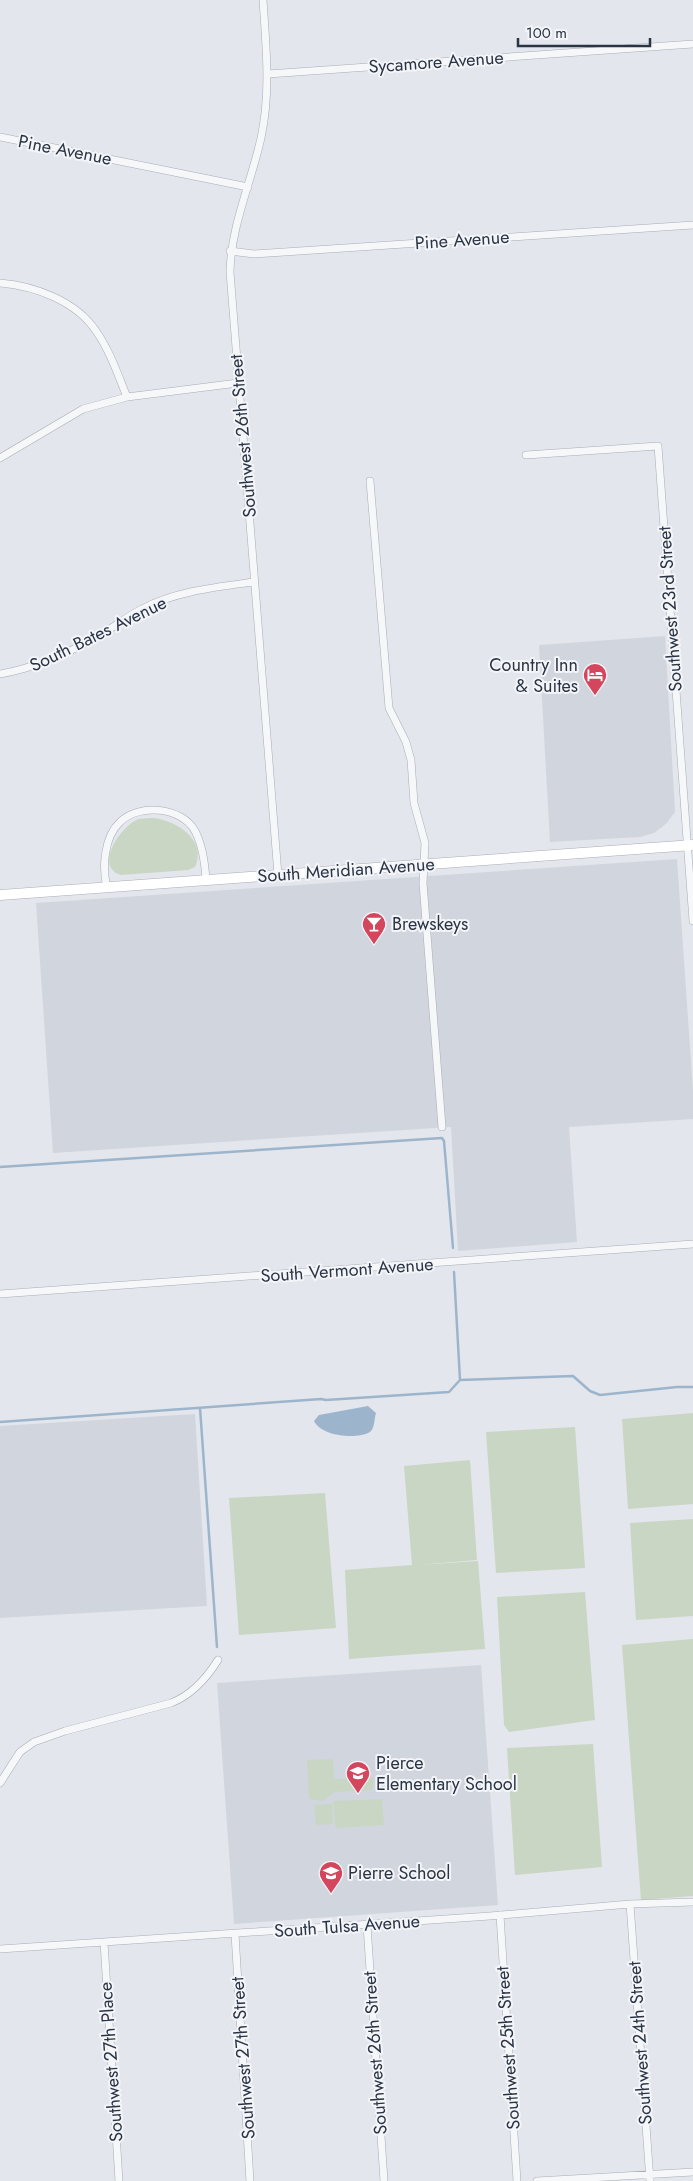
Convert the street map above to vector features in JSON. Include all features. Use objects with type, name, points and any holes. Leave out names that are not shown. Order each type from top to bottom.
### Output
[{"type":"main road","name":"South Meridian Avenue","points":[[0,895],[690,845]]},
{"type":"street","name":"Southwest 26th Street","points":[[263,0],[268,74],[261,136],[230,251],[230,272],[278,875]]},
{"type":"street","name":"Sycamore Avenue","points":[[268,74],[693,44]]},
{"type":"street","name":"Pine Avenue","points":[[0,137],[248,187]]},
{"type":"street","name":"Pine Avenue","points":[[230,251],[254,254],[693,225]]},
{"type":"street","points":[[0,283],[40,290],[73,307],[96,330],[114,363],[127,397]]},
{"type":"street","points":[[0,458],[83,409],[127,397],[238,383]]},
{"type":"street","name":"Southwest 23rd Street","points":[[526,455],[658,446],[690,845],[693,921]]},
{"type":"street","points":[[370,481],[390,708],[406,742],[411,760],[414,803],[425,844],[423,883],[442,1127]]},
{"type":"street","name":"South Bates Avenue","points":[[0,674],[22,670],[52,659],[98,636],[143,608],[215,587],[254,582]]},
{"type":"street","points":[[107,888],[105,867],[108,841],[120,822],[144,810],[164,811],[183,818],[195,831],[202,854],[206,880]]},
{"type":"street","name":"South Vermont Avenue","points":[[0,1294],[693,1244]]},
{"type":"street","points":[[0,1783],[20,1752],[34,1742],[62,1732],[171,1704],[183,1698],[210,1673],[218,1660]]},
{"type":"street","points":[[210,1673],[219,1671]]},
{"type":"street","name":"South Tulsa Avenue","points":[[0,1949],[500,1916],[630,1904],[693,1902]]},
{"type":"street","name":"Southwest 24th Street","points":[[630,1904],[649,2178]]},
{"type":"street","name":"Southwest 25th Street","points":[[500,1916],[517,2181]]},
{"type":"street","name":"Southwest 26th Street","points":[[367,1925],[384,2181]]},
{"type":"street","name":"Southwest 27th Street","points":[[235,1934],[250,2181]]},
{"type":"street","name":"Southwest 27th Place","points":[[104,1942],[119,2181]]},
{"type":"street","points":[[537,2181],[649,2178],[693,2172]]},
{"type":"shaded area","points":[[665,636],[675,812],[666,824],[654,833],[640,837],[550,842],[539,645]]},
{"type":"shaded area","points":[[677,859],[693,1091],[693,1119],[569,1127],[577,1242],[458,1251],[451,1127],[53,1153],[36,903]]},
{"type":"shaded area","points":[[195,1414],[207,1606],[0,1618],[0,1426]]},
{"type":"shaded area","name":"Pierce Elementary School","points":[[481,1665],[498,1905],[234,1924],[217,1683]]},
{"type":"green space","points":[[155,818],[181,828],[194,841],[198,857],[195,867],[188,870],[121,875],[113,871],[109,864],[110,855],[118,837],[132,823],[139,819]]},
{"type":"green space","points":[[693,1413],[693,1504],[628,1509],[622,1419]]},
{"type":"green space","points":[[575,1427],[585,1568],[496,1573],[486,1432]]},
{"type":"green space","points":[[470,1460],[477,1560],[418,1565],[478,1561],[485,1649],[349,1659],[345,1570],[412,1565],[404,1466]]},
{"type":"green space","points":[[325,1493],[336,1628],[239,1635],[229,1498]]},
{"type":"green space","points":[[693,1519],[693,1616],[636,1620],[630,1523]]},
{"type":"green space","points":[[585,1592],[595,1720],[509,1732],[504,1725],[497,1597]]},
{"type":"green space","points":[[693,1639],[693,1896],[641,1900],[622,1645]]},
{"type":"green space","points":[[593,1744],[602,1867],[515,1875],[507,1748]]},
{"type":"green space","points":[[333,1759],[334,1779],[371,1777],[374,1779],[372,1790],[335,1792],[322,1801],[309,1799],[307,1760]]},
{"type":"green space","points":[[382,1799],[384,1825],[337,1828],[335,1826],[333,1801]]},
{"type":"green space","points":[[332,1804],[333,1824],[316,1825],[314,1805]]},
{"type":"water","points":[[368,1406],[376,1413],[372,1430],[364,1434],[348,1436],[331,1433],[318,1426],[314,1421],[319,1415]]},
{"type":"waterway","points":[[0,1167],[442,1138],[444,1141],[453,1248]]},
{"type":"waterway","points":[[454,1272],[460,1380]]},
{"type":"waterway","points":[[0,1422],[321,1399],[449,1392],[460,1380],[573,1376],[590,1391],[600,1395],[693,1387]]},
{"type":"waterway","points":[[200,1408],[217,1647]]},
{"type":"place","name":"Country Inn & Suites","points":[[595,696]]},
{"type":"place","name":"Brewskeys","points":[[374,945]]},
{"type":"place","name":"Pierce Elementary School","points":[[358,1794]]},
{"type":"place","name":"Pierre School","points":[[331,1894]]}]
